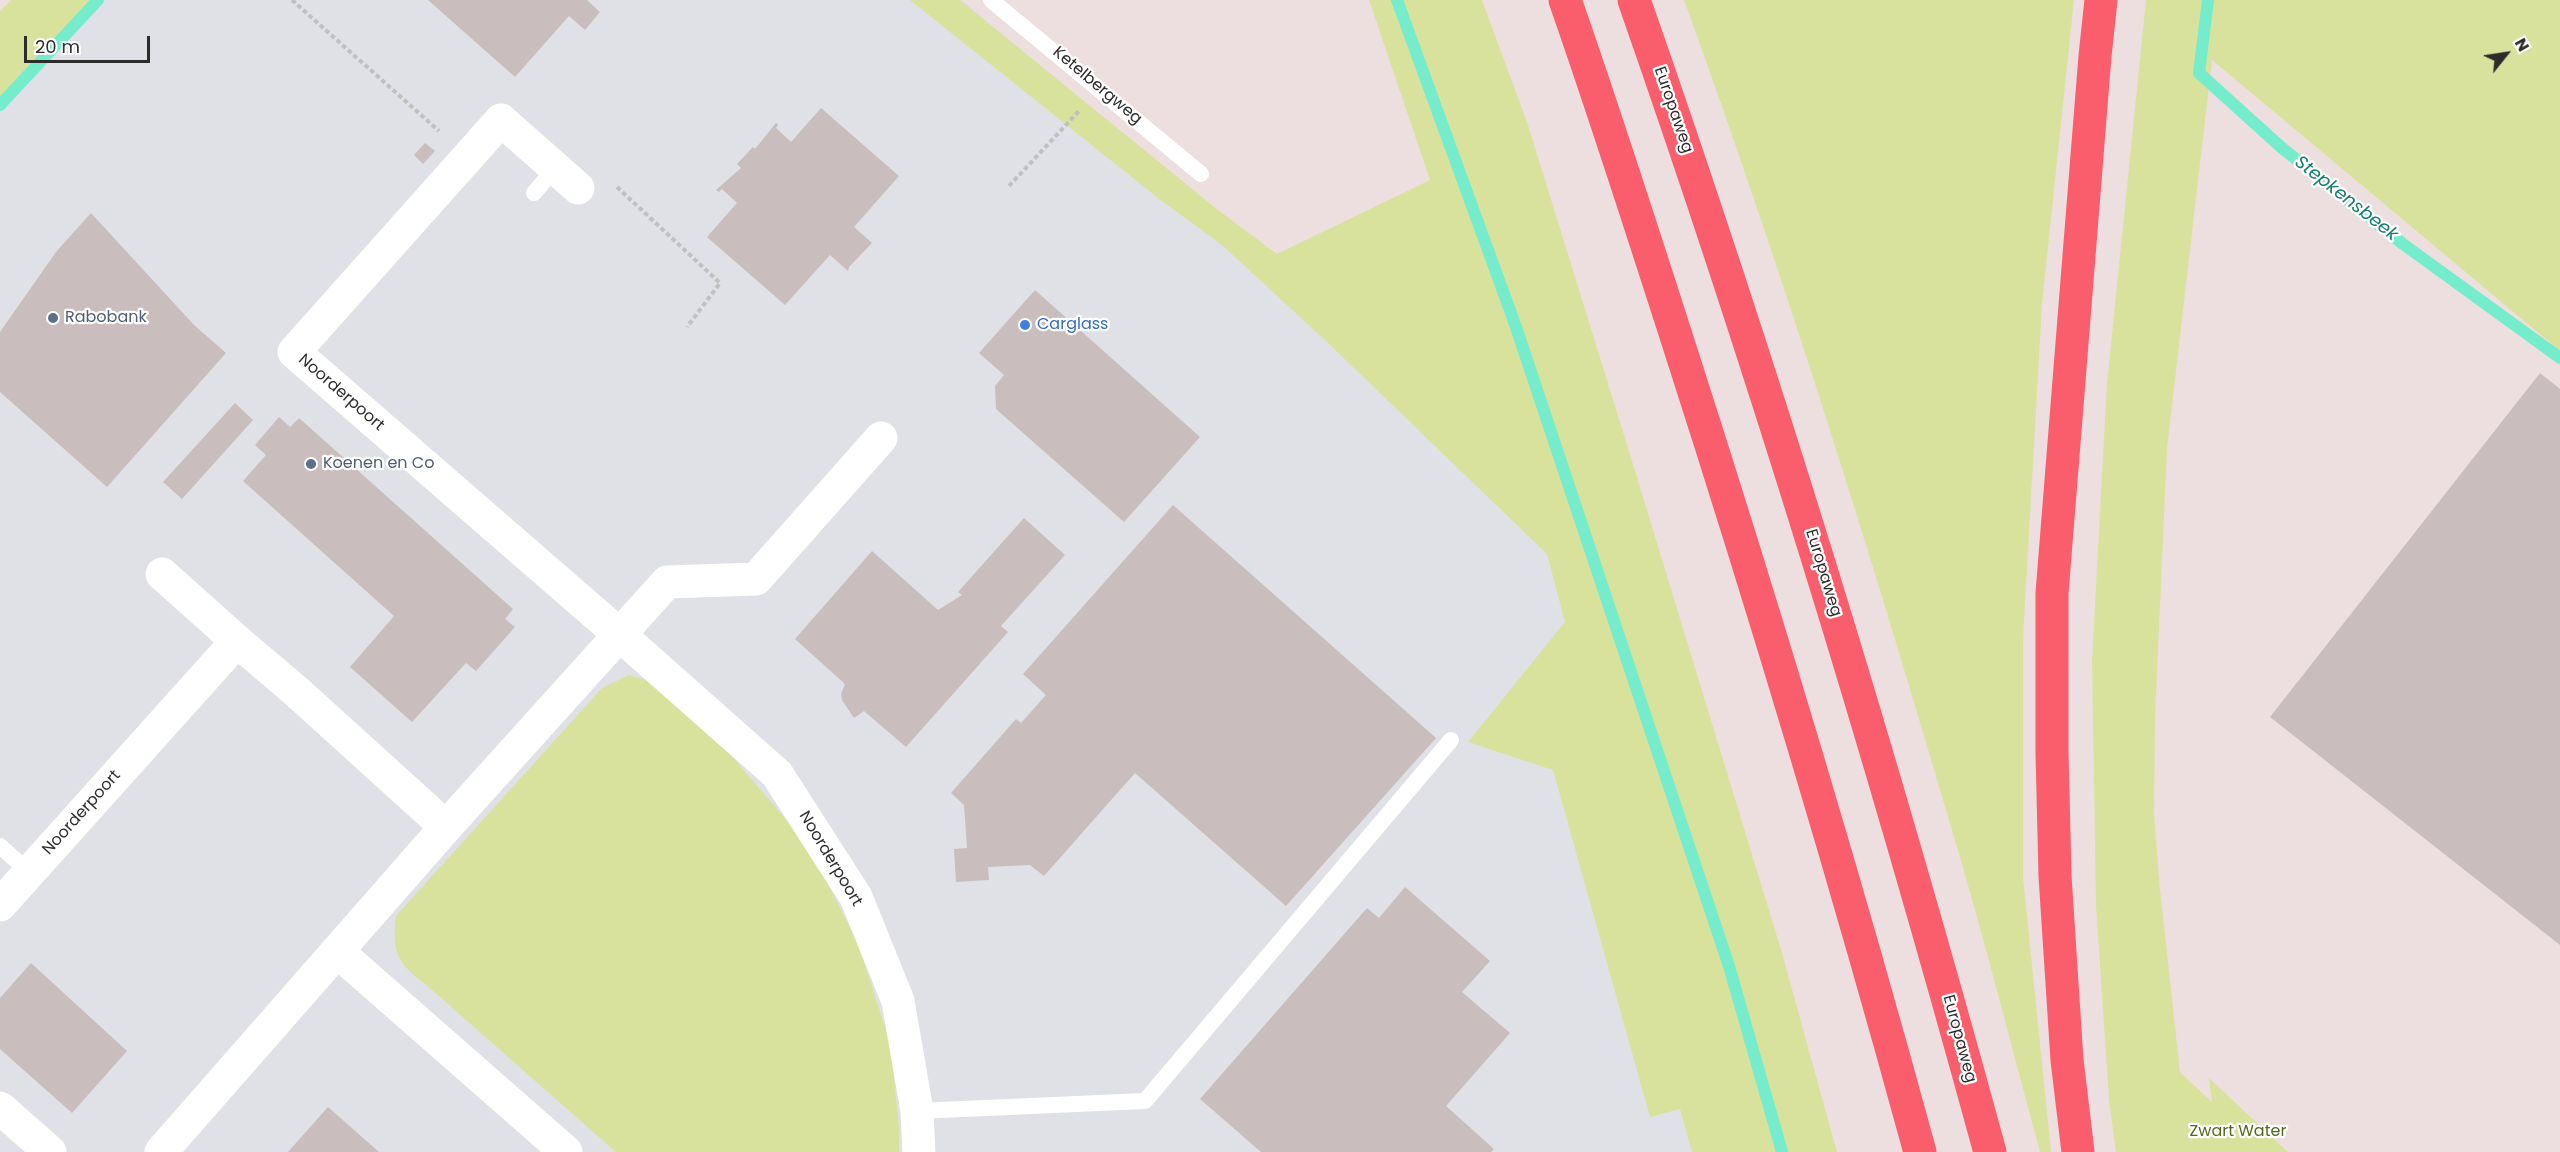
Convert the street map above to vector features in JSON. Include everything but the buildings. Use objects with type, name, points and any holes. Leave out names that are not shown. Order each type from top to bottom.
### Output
[{"type":"highway","points":[[1564,0],[1599,98],[1741,536],[1872,977],[1920,1152]]},
{"type":"highway","name":"Europaweg","points":[[1634,0],[1693,168],[1810,528],[1940,969],[1990,1152]]},
{"type":"highway","points":[[2078,1152],[2067,1060],[2055,876],[2052,593],[2101,0]]},
{"type":"street","name":"Noorderpoort","points":[[567,178],[501,120],[294,352],[777,774],[856,897],[898,1001],[918,1112],[919,1152]]},
{"type":"street","points":[[161,1152],[446,827],[667,582],[756,579],[881,438]]},
{"type":"street","points":[[162,574],[446,827]]},
{"type":"street","name":"Noorderpoort","points":[[0,905],[237,641]]},
{"type":"street","points":[[338,952],[566,1152]]},
{"type":"street","points":[[0,1108],[50,1152]]},
{"type":"lane","name":"Ketelbergweg","points":[[991,0],[1201,174]]},
{"type":"lane","points":[[534,193],[567,178]]},
{"type":"lane","points":[[918,1112],[1144,1101],[1451,740]]},
{"type":"lane","points":[[0,846],[29,872]]},
{"type":"path","points":[[292,0],[468,157]]},
{"type":"path","points":[[1009,186],[1100,88]]},
{"type":"path","points":[[613,183],[720,283],[687,327]]},
{"type":"shaded area","points":[[84,0],[962,0],[1555,497],[1748,1152],[0,1152],[0,96]]},
{"type":"green space","points":[[11,0],[96,0],[42,51],[0,97],[0,11]]},
{"type":"green space","points":[[910,0],[960,0],[1218,210],[1277,254],[1430,180],[1369,0],[1482,0],[1528,125],[1632,461],[1782,953],[1837,1152],[1692,1152],[1680,1109],[1650,1117],[1553,770],[1468,742],[1565,622],[1547,554],[1326,341],[1222,245],[1158,198]]},
{"type":"green space","points":[[1684,0],[2074,0],[2042,304],[2023,639],[2023,876],[2051,1152],[2040,1152],[1970,891],[1862,532],[1794,318]]},
{"type":"green space","name":"Zwart Water","points":[[2146,0],[2560,0],[2560,351],[2212,60],[2167,449],[2155,718],[2154,814],[2180,1072],[2212,1102],[2209,1078],[2288,1152],[2116,1152],[2109,1100],[2096,905],[2092,660],[2107,383]]},
{"type":"green space","points":[[629,675],[655,683],[729,753],[808,845],[858,943],[891,1046],[899,1127],[899,1152],[616,1152],[407,969],[402,962],[396,946],[396,916],[602,688]]},
{"type":"waterway","points":[[0,105],[98,0]]},
{"type":"waterway","points":[[1397,0],[1516,327],[1729,966],[1782,1152]]},
{"type":"waterway","name":"Stepkensbeek","points":[[2208,0],[2199,73],[2282,148],[2403,244],[2560,358]]},
{"type":"place","name":"Rabobank","points":[[53,318]]},
{"type":"place","name":"Carglass","points":[[1025,325]]},
{"type":"place","name":"Koenen en Co","points":[[311,464]]}]
